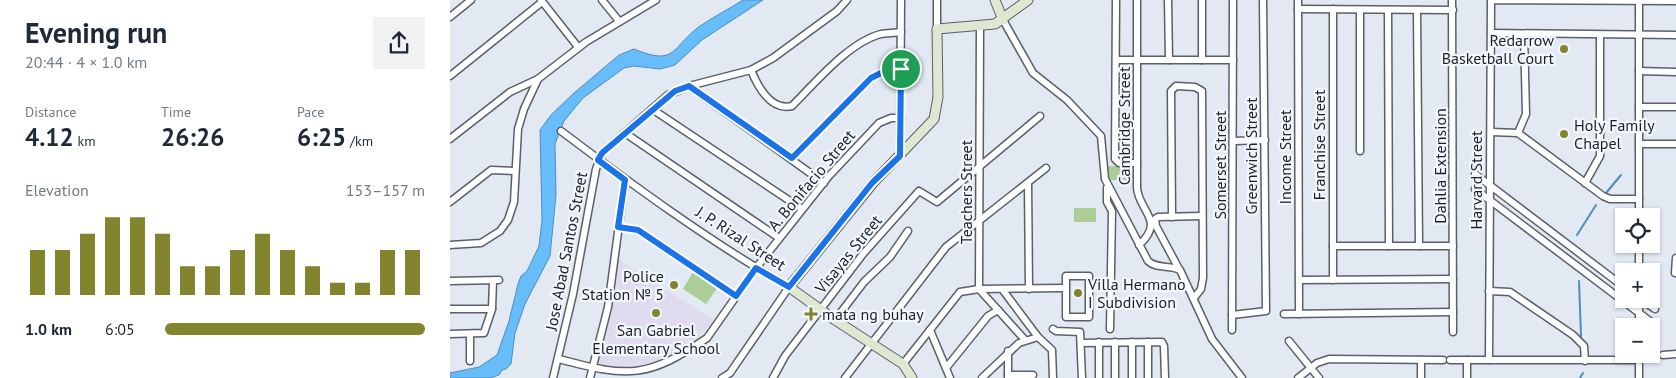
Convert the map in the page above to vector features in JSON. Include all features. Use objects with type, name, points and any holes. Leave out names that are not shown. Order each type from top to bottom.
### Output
[{"type":"street","points":[[450,17],[472,0]]},
{"type":"street","points":[[602,0],[619,21]]},
{"type":"street","points":[[450,139],[510,92],[538,79],[578,47],[656,0]]},
{"type":"street","name":"Jose Abad Santos Street","points":[[553,378],[598,160],[602,153],[668,95],[689,86],[751,70],[797,40],[837,11],[848,0]]},
{"type":"street","points":[[900,156],[901,0]]},
{"type":"street","points":[[722,378],[730,373],[789,287],[857,201],[934,119],[938,98],[937,0]]},
{"type":"street","points":[[995,0],[1003,20],[1033,73],[1067,100],[1102,136],[1107,202],[1112,211],[1110,329]]},
{"type":"street","points":[[1116,0],[1115,159],[1119,163],[1137,163]]},
{"type":"street","name":"Cambridge Street","points":[[1137,0],[1138,195],[1149,213],[1150,225],[1148,236],[1139,245]]},
{"type":"street","points":[[1168,0],[1169,60]]},
{"type":"street","points":[[1202,0],[1202,60]]},
{"type":"street","name":"Somerset Street","points":[[1232,330],[1233,0]]},
{"type":"street","name":"Greenwich Street","points":[[1232,315],[1264,312],[1266,140],[1264,0]]},
{"type":"street","name":"Income Street","points":[[1298,0],[1299,314]]},
{"type":"street","name":"Dahlia Extension","points":[[1452,0],[1453,332]]},
{"type":"street","points":[[1490,0],[1676,1]]},
{"type":"street","name":"Harvard Street","points":[[1489,360],[1490,0]]},
{"type":"street","points":[[450,76],[541,1],[578,47]]},
{"type":"street","points":[[937,29],[991,25],[1003,20],[1029,1]]},
{"type":"street","points":[[1639,1],[1639,208]]},
{"type":"street","points":[[1298,9],[1453,10]]},
{"type":"street","name":"Franchise Street","points":[[1332,9],[1333,280]]},
{"type":"street","points":[[1360,10],[1360,151]]},
{"type":"street","points":[[1388,10],[1389,246]]},
{"type":"street","points":[[1417,10],[1419,246]]},
{"type":"street","name":"Teachers Street","points":[[980,26],[980,289]]},
{"type":"street","points":[[751,70],[765,95],[777,106],[784,108],[792,106],[825,73],[862,43],[881,34],[901,32]]},
{"type":"street","points":[[1490,34],[1676,35]]},
{"type":"street","points":[[1518,132],[1526,114],[1524,34]]},
{"type":"street","points":[[1585,183],[1600,156],[1600,35]]},
{"type":"street","points":[[1116,60],[1234,60]]},
{"type":"street","points":[[792,158],[871,78],[885,71],[901,69]]},
{"type":"street","points":[[1639,72],[1676,72]]},
{"type":"street","points":[[450,245],[481,243],[500,231],[512,211],[518,130],[524,109],[538,79]]},
{"type":"street","points":[[689,86],[824,182]]},
{"type":"street","points":[[1172,216],[1172,91],[1176,86],[1200,88],[1202,92],[1202,285],[1194,298]]},
{"type":"street","points":[[1639,107],[1676,107]]},
{"type":"street","points":[[652,109],[802,209]]},
{"type":"street","points":[[979,166],[1040,116]]},
{"type":"street","name":"A. Bonifacio Street","points":[[558,359],[627,378],[658,371],[692,351],[707,338],[756,268],[824,182],[874,127],[884,121],[901,118]]},
{"type":"street","name":"J. P. Rizal Street","points":[[561,131],[625,180],[903,364],[912,378]]},
{"type":"street","points":[[1490,132],[1518,132],[1585,183],[1610,199],[1639,199]]},
{"type":"street","points":[[625,134],[779,238]]},
{"type":"street","points":[[1234,141],[1266,140]]},
{"type":"street","points":[[1639,144],[1676,144]]},
{"type":"street","name":"Visayas Street","points":[[772,378],[785,356],[863,254],[918,191],[921,191],[935,202],[979,166]]},
{"type":"street","points":[[845,378],[946,247],[1046,168]]},
{"type":"street","points":[[450,202],[491,170],[515,170]]},
{"type":"street","points":[[1475,174],[1615,280]]},
{"type":"street","points":[[590,378],[608,307],[625,180]]},
{"type":"street","points":[[1028,182],[1029,288]]},
{"type":"street","points":[[1107,184],[1151,264],[1174,267],[1180,270]]},
{"type":"street","points":[[1475,189],[1646,318]]},
{"type":"street","points":[[1202,216],[1158,217],[1155,222],[1194,298],[1212,339],[1242,378]]},
{"type":"street","points":[[618,227],[638,230],[736,296]]},
{"type":"street","points":[[835,320],[864,282],[890,257],[908,231]]},
{"type":"street","points":[[1333,246],[1453,246]]},
{"type":"street","points":[[1676,258],[1676,268]]},
{"type":"street","points":[[1066,276],[1089,276],[1089,317],[1066,317],[1065,288],[1066,276]]},
{"type":"street","points":[[1299,280],[1453,279]]},
{"type":"street","points":[[450,280],[496,281],[492,309],[484,333],[450,334]]},
{"type":"street","points":[[903,364],[960,292],[980,289],[1065,288]]},
{"type":"street","points":[[980,289],[1025,340]]},
{"type":"street","points":[[1002,289],[1038,336],[1052,350],[1053,378]]},
{"type":"street","points":[[1489,291],[1510,292],[1573,335],[1584,346],[1585,361]]},
{"type":"street","points":[[450,308],[492,309]]},
{"type":"street","points":[[1639,308],[1639,318]]},
{"type":"street","points":[[946,368],[988,316],[998,310]]},
{"type":"street","points":[[1284,314],[1453,312]]},
{"type":"street","points":[[1053,329],[1056,331],[1080,332],[1082,378]]},
{"type":"street","points":[[930,330],[950,378]]},
{"type":"street","points":[[470,334],[470,361]]},
{"type":"street","points":[[982,378],[1008,352],[1025,340],[1038,336]]},
{"type":"street","points":[[1289,341],[1319,378]]},
{"type":"street","points":[[1099,342],[1099,378]]},
{"type":"street","points":[[1115,342],[1115,378]]},
{"type":"street","points":[[1132,342],[1132,378]]},
{"type":"street","points":[[1148,342],[1148,378]]},
{"type":"street","points":[[1081,343],[1164,343],[1165,378]]},
{"type":"street","points":[[1008,352],[1008,376],[1033,374]]},
{"type":"street","points":[[1663,355],[1676,354]]},
{"type":"street","points":[[1298,378],[1310,368],[1329,359],[1585,361],[1615,359]]},
{"type":"street","points":[[1421,360],[1421,378]]},
{"type":"street","points":[[1467,360],[1467,378]]},
{"type":"street","points":[[1639,363],[1639,378]]},
{"type":"shaded area","name":"San Gabriel Elementary School","points":[[618,259],[713,320],[700,337],[643,371],[618,369],[598,364],[612,307]]},
{"type":"green space","points":[[1108,166],[1135,167],[1135,180],[1108,180]]},
{"type":"green space","points":[[1074,208],[1096,208],[1096,222],[1074,222]]},
{"type":"green space","points":[[693,272],[717,288],[706,304],[683,289]]},
{"type":"water","points":[[743,0],[763,0],[702,40],[675,65],[660,69],[634,66],[624,68],[583,98],[564,121],[555,144],[556,195],[550,256],[525,304],[515,333],[511,364],[502,370],[499,375],[490,378],[450,378],[450,373],[479,367],[497,355],[509,321],[521,276],[527,271],[539,246],[542,220],[540,130],[551,115],[619,55],[634,49],[658,56],[666,55],[678,47],[700,26]]},
{"type":"waterway","points":[[1606,193],[1621,175]]},
{"type":"waterway","points":[[1577,235],[1596,205]]},
{"type":"waterway","points":[[1579,281],[1581,336]]},
{"type":"waterway","points":[[1580,378],[1583,373]]},
{"type":"place","name":"Redarrow Basketball Court","points":[[1564,49]]},
{"type":"place","name":"Holy Family Chapel","points":[[1564,134]]},
{"type":"place","name":"Police Station № 5","points":[[674,285]]},
{"type":"place","name":"Villa Hermano I Subdivision","points":[[1078,293]]},
{"type":"place","name":"San Gabriel Elementary School","points":[[656,313]]},
{"type":"place","name":"mata ng buhay","points":[[811,314]]},
{"type":"route","points":[[901,69],[900,156],[872,183],[789,287],[756,268],[736,296],[638,230],[618,227],[625,180],[598,160],[602,153],[675,91],[689,86],[792,158],[871,78],[878,73],[901,69]]}]
